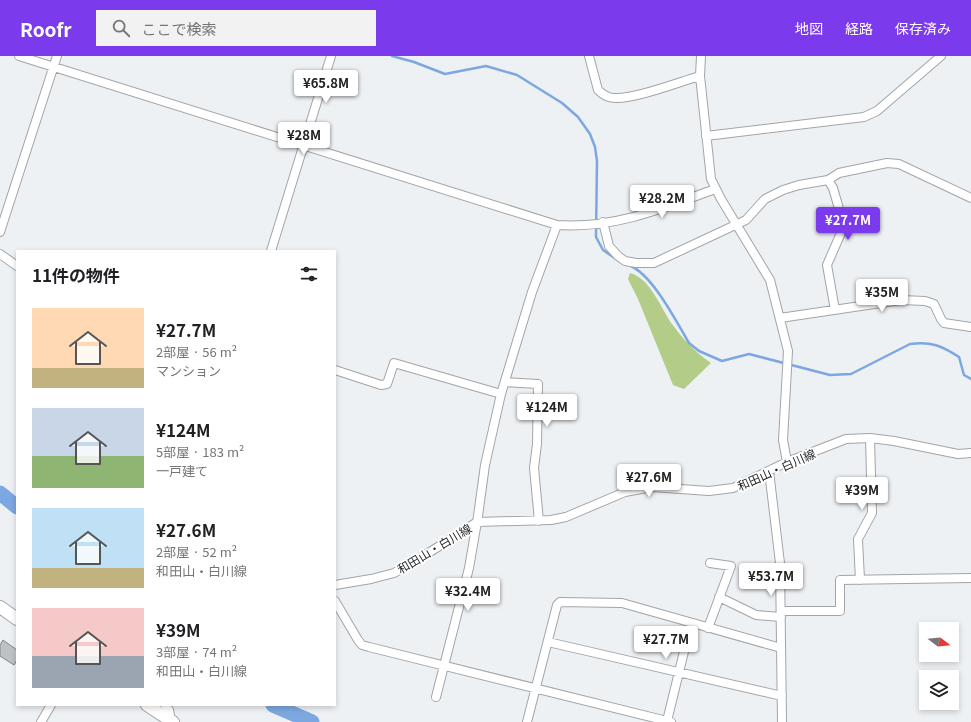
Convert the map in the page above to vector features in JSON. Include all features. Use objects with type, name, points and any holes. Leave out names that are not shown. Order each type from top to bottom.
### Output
[{"type":"main road","points":[[0,607],[16,618]]},
{"type":"main road","points":[[149,706],[172,721]]},
{"type":"street","points":[[19,56],[557,225],[603,222],[646,214],[715,188]]},
{"type":"street","points":[[0,232],[57,56]]},
{"type":"street","points":[[271,250],[331,56]]},
{"type":"street","points":[[590,56],[598,90],[602,94],[613,98],[648,92],[700,76]]},
{"type":"street","points":[[701,56],[700,76],[711,179],[770,280],[780,318],[788,359],[783,440],[787,462]]},
{"type":"street","points":[[706,136],[864,117],[877,111],[941,56]]},
{"type":"street","points":[[603,222],[606,239],[613,251],[625,260],[654,263],[746,220],[765,200],[774,194],[799,185],[828,180],[839,173],[893,162],[971,198]]},
{"type":"street","points":[[828,180],[833,188],[844,226],[827,265],[835,310]]},
{"type":"street","points":[[436,697],[469,568],[485,465],[505,382],[532,292],[557,225]]},
{"type":"street","points":[[0,254],[16,265]]},
{"type":"street","points":[[780,318],[901,300],[925,301],[934,304],[940,319],[944,323],[971,326]]},
{"type":"street","points":[[336,370],[381,385],[387,384],[394,363],[502,394]]},
{"type":"street","points":[[505,382],[538,384],[537,444],[534,468],[539,520]]},
{"type":"street","points":[[860,580],[858,539],[872,513],[870,438]]},
{"type":"street","name":"和田山・白川線","points":[[336,585],[371,579],[394,573],[419,560],[477,522],[551,520],[566,517],[625,492],[652,487],[709,491],[733,488],[787,462],[846,440],[870,438],[958,454],[971,453]]},
{"type":"street","points":[[769,471],[780,563],[782,722]]},
{"type":"street","points":[[708,628],[730,566],[710,563]]},
{"type":"street","points":[[719,598],[756,615],[840,611],[840,580],[971,578]]},
{"type":"street","points":[[336,602],[362,645],[443,667],[669,722],[691,623]]},
{"type":"street","points":[[527,722],[557,605],[560,602],[615,602],[781,648]]},
{"type":"street","points":[[548,642],[782,696]]},
{"type":"street","points":[[42,722],[50,706]]},
{"type":"street","points":[[166,706],[169,710],[172,721]]},
{"type":"green space","points":[[630,273],[644,281],[680,335],[711,363],[684,389],[673,385],[638,299],[628,279]]},
{"type":"building","points":[[3,640],[16,649],[16,662],[14,665],[0,656],[0,645]]},
{"type":"waterway","points":[[392,56],[414,62],[445,74],[486,66],[517,75],[562,103],[578,117],[590,134],[595,147],[597,161],[596,237],[603,250],[619,261]]},
{"type":"waterway","points":[[629,265],[638,270],[655,288],[671,311],[689,343],[699,351],[722,361],[749,354],[830,375],[851,374],[910,344],[924,343],[942,347],[959,357],[964,375],[971,379]]},
{"type":"waterway","points":[[0,493],[16,506]]},
{"type":"waterway","points":[[275,706],[312,722]]}]
